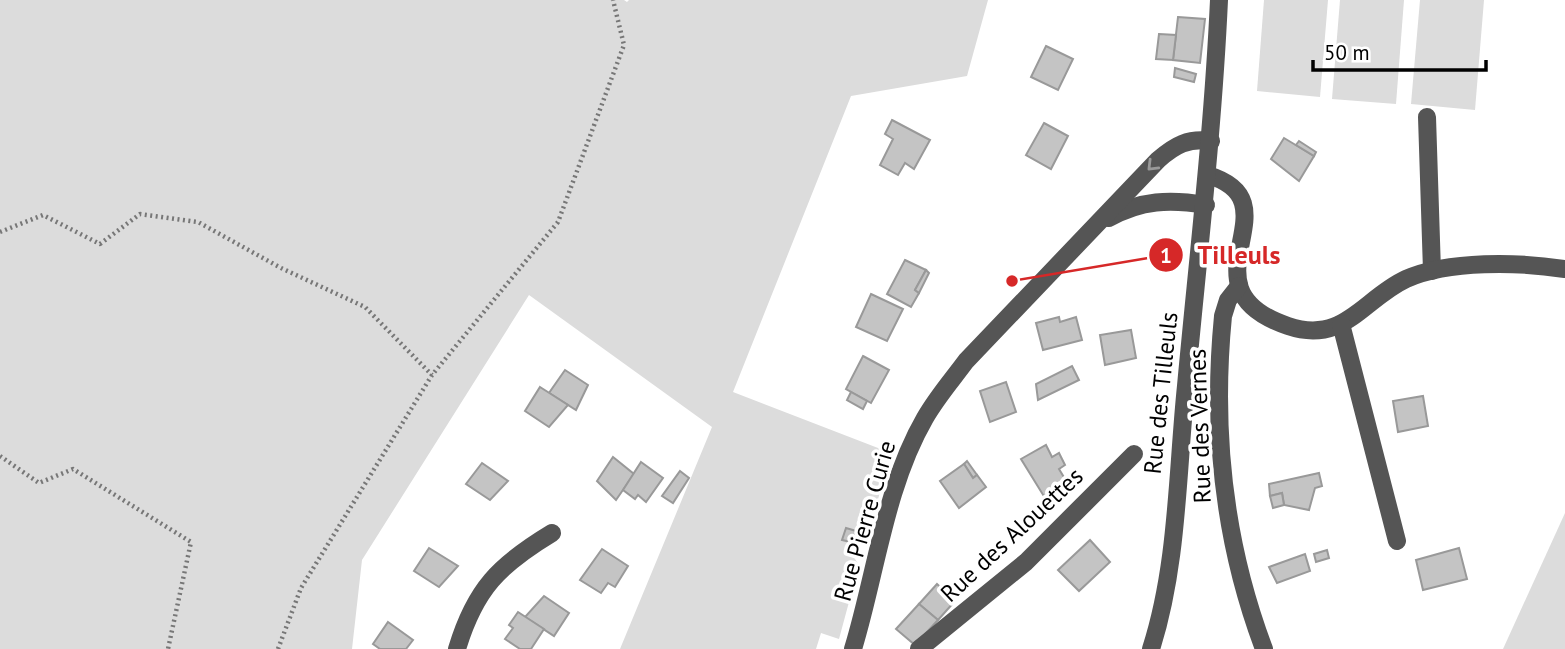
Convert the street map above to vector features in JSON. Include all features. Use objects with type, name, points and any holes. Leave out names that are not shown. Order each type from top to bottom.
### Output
[{"type":"street","name":"Rue des Tilleuls","points":[[1151,649],[1168,579],[1212,141],[1219,0]]},
{"type":"street","points":[[1427,117],[1432,271]]},
{"type":"street","name":"Rue Pierre Curie","points":[[853,649],[903,467],[924,420],[966,361],[1167,151],[1189,140],[1212,141]]},
{"type":"street","points":[[1208,175],[1230,184],[1244,203],[1246,223],[1235,263],[1239,286],[1255,306],[1287,326],[1314,332],[1326,331],[1341,324],[1405,280],[1432,271],[1492,265],[1565,270]]},
{"type":"street","name":"Rue Pierre Curie","points":[[1100,224],[1146,202],[1166,200],[1206,205]]},
{"type":"street","name":"Rue des Vernes","points":[[1239,286],[1224,309],[1222,327],[1221,461],[1229,529],[1248,607],[1264,649]]},
{"type":"street","points":[[1341,324],[1397,541]]},
{"type":"street","name":"Rue des Alouettes","points":[[919,649],[1026,562],[1134,454]]},
{"type":"street","points":[[457,649],[465,621],[480,591],[512,557],[552,533]]},
{"type":"path","points":[[278,649],[301,589],[432,375],[558,222],[624,45],[613,0]]},
{"type":"path","points":[[0,232],[43,215],[100,244],[140,214],[198,222],[281,268],[365,307],[432,375]]},
{"type":"path","points":[[0,456],[39,483],[73,469],[191,542],[168,649]]},
{"type":"shaded area","points":[[0,0],[988,0],[967,76],[851,96],[733,392],[891,453],[868,535],[860,537],[853,556],[859,565],[839,639],[821,633],[816,649],[620,649],[712,427],[529,295],[362,560],[352,649],[0,649]]},
{"type":"shaded area","points":[[1264,0],[1328,0],[1320,97],[1257,91]]},
{"type":"shaded area","points":[[1340,0],[1404,0],[1396,104],[1332,99]]},
{"type":"shaded area","points":[[1420,0],[1484,0],[1475,110],[1411,104]]},
{"type":"shaded area","points":[[1565,513],[1565,649],[1503,649]]},
{"type":"building","points":[[1178,17],[1205,19],[1200,63],[1173,60]]},
{"type":"building","points":[[1159,34],[1176,35],[1173,60],[1156,59]]},
{"type":"building","points":[[1046,46],[1073,59],[1058,90],[1031,77]]},
{"type":"building","points":[[1175,68],[1196,74],[1194,82],[1174,77]]},
{"type":"building","points":[[892,120],[930,140],[914,169],[905,163],[898,175],[880,165],[893,139],[885,134]]},
{"type":"building","points":[[1044,123],[1068,136],[1051,169],[1026,155]]},
{"type":"building","points":[[1284,138],[1314,156],[1299,181],[1271,159]]},
{"type":"building","points":[[1299,141],[1316,152],[1314,156],[1296,145]]},
{"type":"building","points":[[905,260],[926,270],[915,290],[919,293],[911,307],[887,294]]},
{"type":"building","points":[[926,270],[929,273],[919,293],[915,290]]},
{"type":"building","points":[[871,294],[903,309],[887,341],[856,327]]},
{"type":"building","points":[[1059,317],[1060,322],[1076,317],[1082,340],[1043,350],[1036,323]]},
{"type":"building","points":[[1131,330],[1136,358],[1105,365],[1100,335]]},
{"type":"building","points":[[863,356],[889,370],[871,403],[846,389]]},
{"type":"building","points":[[1072,366],[1079,380],[1038,400],[1036,384]]},
{"type":"building","points":[[565,370],[588,385],[576,410],[549,393]]},
{"type":"building","points":[[1006,382],[1016,412],[990,422],[980,391]]},
{"type":"building","points":[[540,387],[568,405],[549,427],[525,411]]},
{"type":"building","points":[[851,392],[867,401],[863,409],[847,400]]},
{"type":"building","points":[[1423,396],[1428,426],[1398,432],[1393,401]]},
{"type":"building","points":[[1046,445],[1052,457],[1059,453],[1065,465],[1059,469],[1068,484],[1045,498],[1021,459]]},
{"type":"building","points":[[613,457],[634,474],[616,500],[597,481]]},
{"type":"building","points":[[967,461],[977,475],[973,478],[964,464]]},
{"type":"building","points":[[641,462],[663,478],[646,502],[638,495],[635,499],[623,490]]},
{"type":"building","points":[[482,463],[508,481],[490,500],[466,484]]},
{"type":"building","points":[[964,464],[973,478],[977,475],[986,487],[959,508],[940,481]]},
{"type":"building","points":[[680,471],[689,478],[673,503],[662,496]]},
{"type":"building","points":[[1319,473],[1322,486],[1315,488],[1309,510],[1284,505],[1282,493],[1270,496],[1269,484]]},
{"type":"building","points":[[1282,493],[1284,505],[1273,508],[1270,496]]},
{"type":"building","points":[[846,528],[863,533],[859,544],[842,540]]},
{"type":"building","points":[[1090,540],[1110,562],[1079,591],[1058,570]]},
{"type":"building","points":[[429,548],[458,566],[439,587],[414,571]]},
{"type":"building","points":[[1459,548],[1467,579],[1423,590],[1416,560]]},
{"type":"building","points":[[602,549],[628,566],[615,587],[608,583],[601,593],[580,580]]},
{"type":"building","points":[[1327,550],[1329,558],[1316,562],[1314,554]]},
{"type":"building","points":[[1305,554],[1310,571],[1277,583],[1269,567]]},
{"type":"building","points":[[937,584],[955,601],[938,620],[919,604]]},
{"type":"building","points":[[544,596],[569,613],[554,636],[525,617]]},
{"type":"building","points":[[919,604],[938,620],[915,645],[896,629]]},
{"type":"building","points":[[518,612],[544,629],[531,649],[520,649],[505,639],[513,628],[509,625]]},
{"type":"building","points":[[388,622],[413,640],[406,649],[380,649],[373,644]]},
{"type":"place","name":"Tilleuls","points":[[1012,281]]}]
